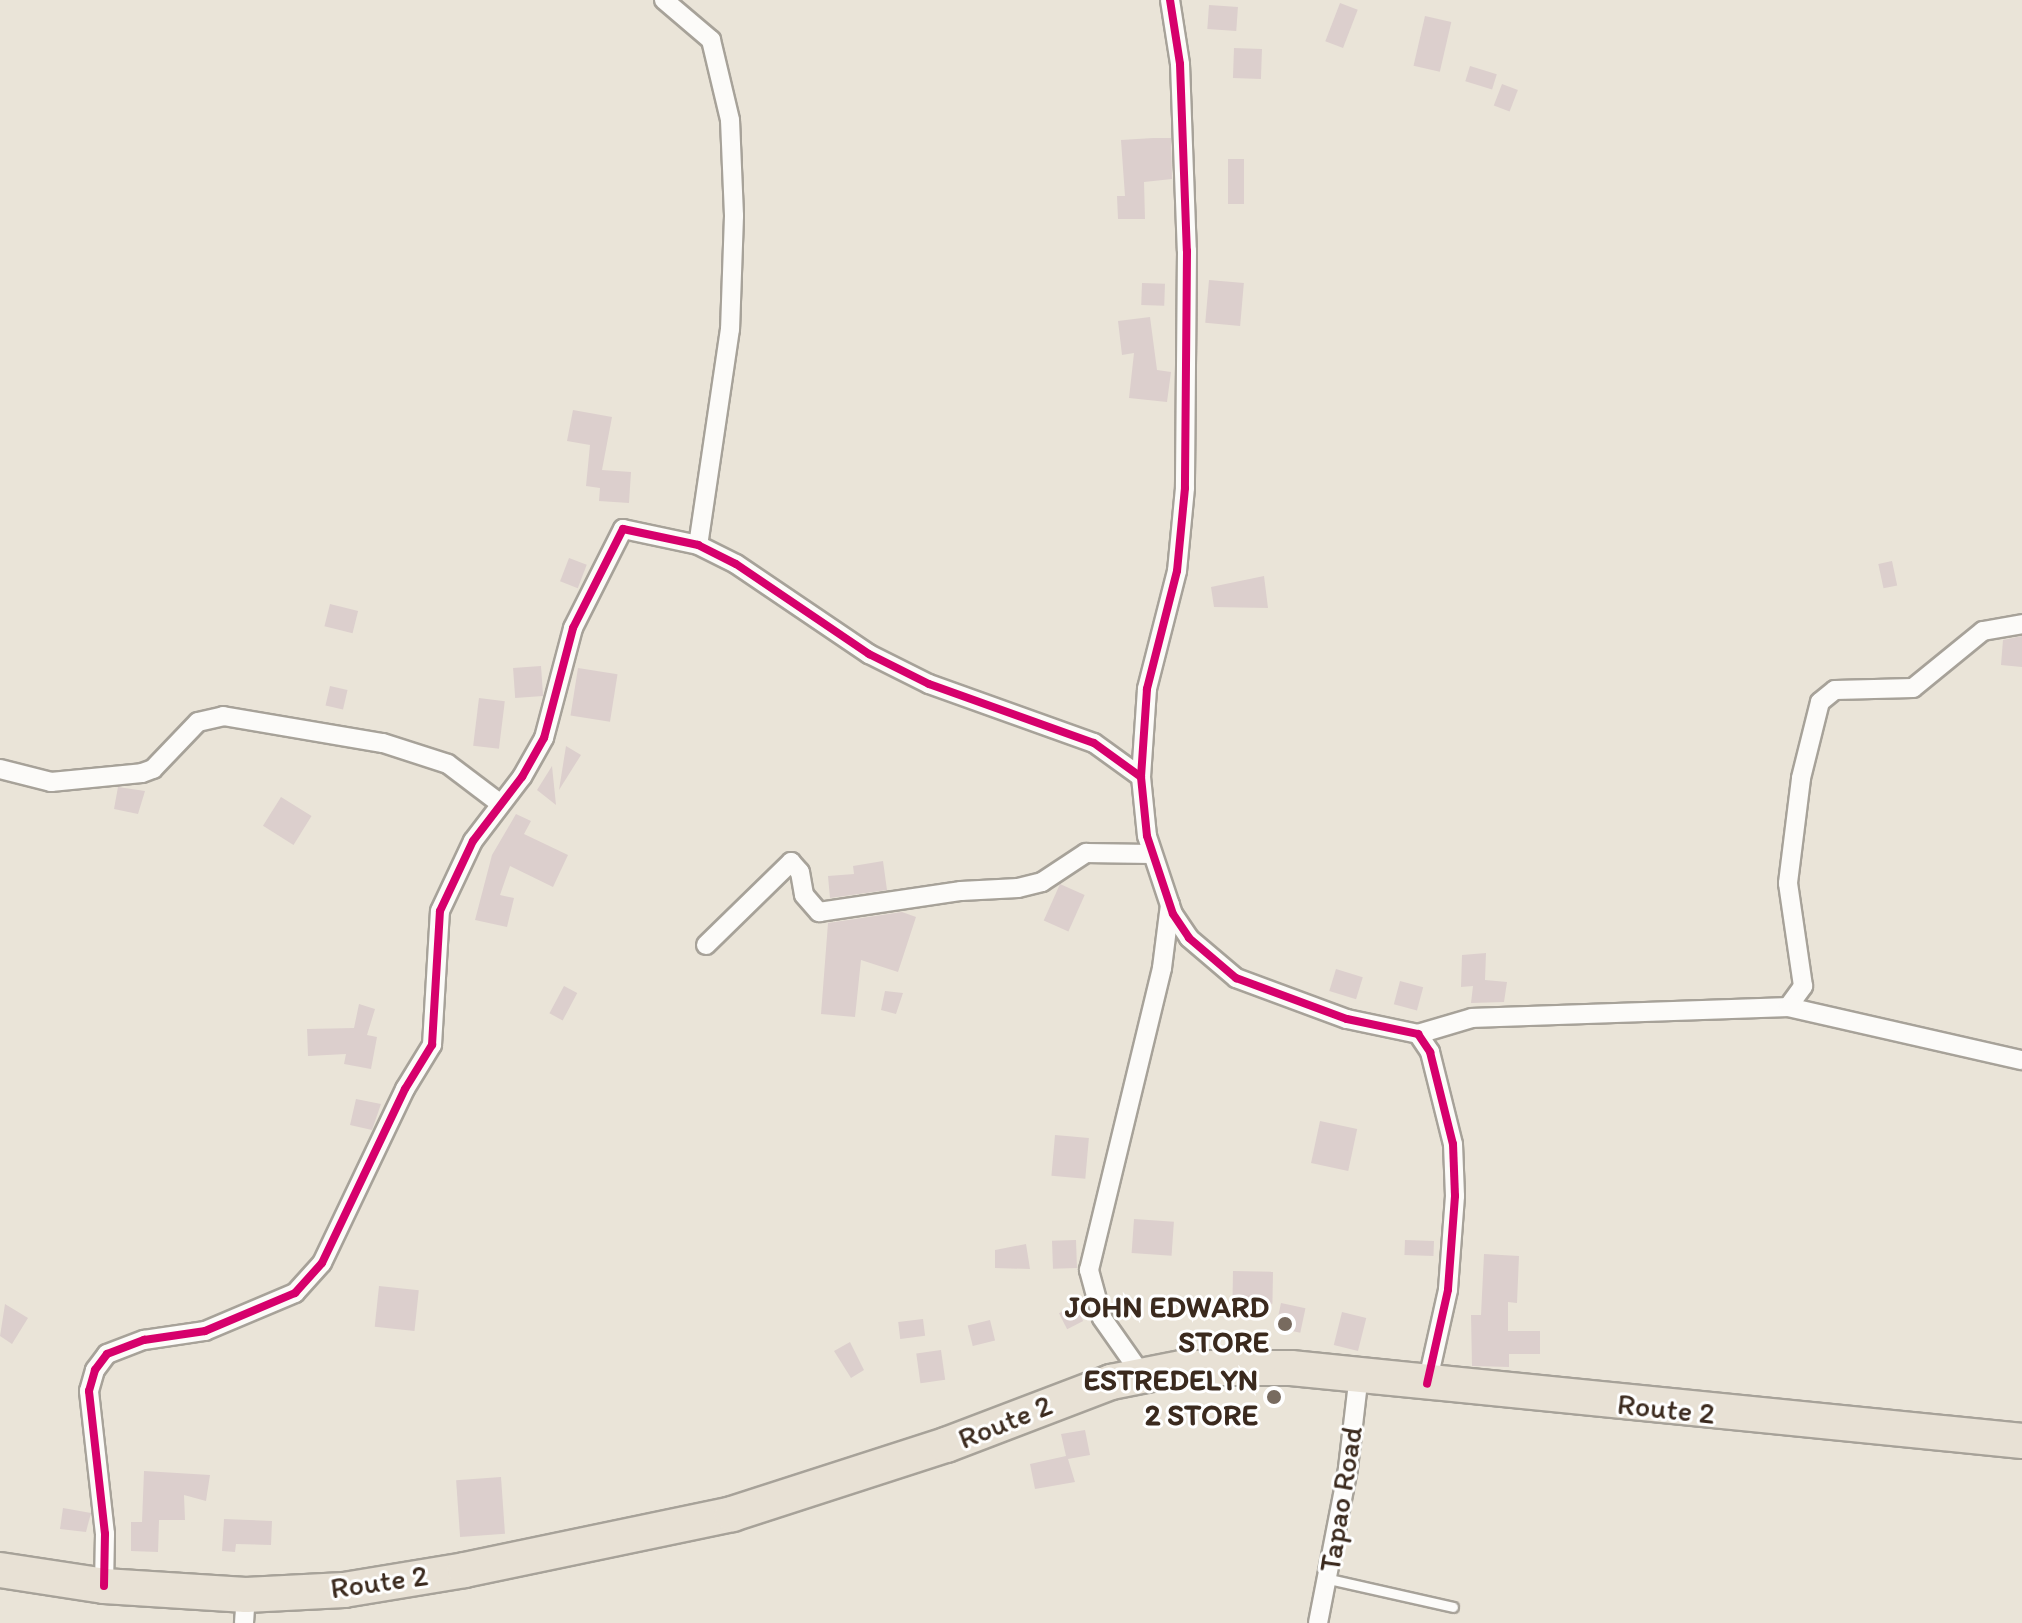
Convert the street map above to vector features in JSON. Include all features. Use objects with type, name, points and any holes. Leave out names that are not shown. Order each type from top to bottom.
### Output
[{"type":"highway","name":"Route 2","points":[[0,1570],[245,1609],[465,1570],[732,1514],[827,1487],[1060,1399],[1142,1375],[1243,1367],[1359,1374],[1427,1384],[2022,1441]]},
{"type":"street","points":[[664,0],[711,40],[730,120],[734,216],[730,329],[698,545]]},
{"type":"street","points":[[1170,0],[1180,64],[1187,251],[1184,524],[1177,571],[1147,689],[1141,777],[1151,854],[1170,905],[1189,938],[1251,986],[1347,1019],[1418,1034],[1472,1018],[1788,1007],[2022,1060]]},
{"type":"street","points":[[104,1586],[105,1534],[89,1391],[95,1370],[107,1354],[144,1340],[205,1331],[308,1283],[362,1187],[405,1089],[427,1057],[437,1003],[440,911],[473,841],[498,802],[522,777],[544,738],[573,628],[619,532],[629,527],[698,545],[736,564],[869,654],[929,684],[1084,739],[1141,777]]},
{"type":"street","points":[[1788,1007],[1803,986],[1788,883],[1801,778],[1820,702],[1835,690],[1913,688],[1983,631],[2022,624]]},
{"type":"street","points":[[0,769],[51,782],[142,773],[153,769],[198,722],[223,716],[383,743],[448,764],[498,802]]},
{"type":"street","points":[[706,945],[791,862],[800,872],[804,895],[819,912],[961,891],[1018,888],[1042,882],[1086,853],[1151,854]]},
{"type":"street","points":[[1142,1375],[1102,1318],[1089,1270],[1162,968],[1170,905]]},
{"type":"street","points":[[1418,1034],[1430,1052],[1448,1122],[1455,1196],[1448,1290],[1427,1384]]},
{"type":"street","name":"Tapao Road","points":[[1318,1623],[1329,1579],[1359,1374]]},
{"type":"lane","points":[[1329,1579],[1453,1607]]},
{"type":"building","points":[[1340,3],[1358,10],[1343,48],[1325,41]]},
{"type":"building","points":[[1209,5],[1238,7],[1236,31],[1207,29]]},
{"type":"building","points":[[1425,16],[1451,22],[1440,72],[1414,66]]},
{"type":"building","points":[[1234,48],[1262,49],[1261,79],[1233,78]]},
{"type":"building","points":[[1470,66],[1497,74],[1492,89],[1465,81]]},
{"type":"building","points":[[1502,84],[1518,90],[1510,112],[1494,105]]},
{"type":"building","points":[[1171,138],[1172,179],[1144,182],[1145,219],[1118,219],[1117,196],[1125,196],[1121,140]]},
{"type":"building","points":[[1228,159],[1244,159],[1244,204],[1228,204]]},
{"type":"building","points":[[1209,280],[1244,283],[1240,326],[1205,323]]},
{"type":"building","points":[[1142,283],[1165,284],[1164,306],[1141,305]]},
{"type":"building","points":[[1150,317],[1157,370],[1171,372],[1167,402],[1129,398],[1134,353],[1122,355],[1118,321]]},
{"type":"building","points":[[573,410],[612,417],[602,470],[631,472],[629,503],[599,501],[600,488],[586,486],[590,445],[567,441]]},
{"type":"building","points":[[569,558],[587,565],[578,588],[560,581]]},
{"type":"building","points":[[1892,561],[1897,585],[1884,588],[1878,564]]},
{"type":"building","points":[[1264,576],[1268,608],[1214,607],[1211,587]]},
{"type":"building","points":[[330,604],[358,611],[353,633],[324,626]]},
{"type":"building","points":[[2022,636],[2022,667],[2001,665],[2003,640]]},
{"type":"building","points":[[541,666],[543,696],[515,698],[513,668]]},
{"type":"building","points":[[578,668],[618,674],[610,722],[570,715]]},
{"type":"building","points":[[330,686],[348,690],[343,710],[326,705]]},
{"type":"building","points":[[479,698],[505,701],[499,749],[473,746]]},
{"type":"building","points":[[566,746],[581,755],[559,790]]},
{"type":"building","points":[[552,766],[556,805],[537,790]]},
{"type":"building","points":[[118,787],[145,791],[138,814],[114,809]]},
{"type":"building","points":[[281,797],[312,816],[294,845],[263,826]]},
{"type":"building","points":[[516,814],[531,821],[524,834],[568,855],[553,887],[510,866],[500,895],[514,898],[507,927],[475,920],[492,855]]},
{"type":"building","points":[[883,861],[887,890],[830,898],[828,876],[854,874],[853,866]]},
{"type":"building","points":[[1060,884],[1085,895],[1068,932],[1044,921]]},
{"type":"building","points":[[902,912],[916,917],[898,972],[861,960],[855,1017],[821,1014],[828,923]]},
{"type":"building","points":[[1486,953],[1485,980],[1507,982],[1504,1002],[1471,1003],[1473,986],[1461,987],[1462,955]]},
{"type":"building","points":[[1336,969],[1363,977],[1356,999],[1329,991]]},
{"type":"building","points":[[1400,981],[1423,987],[1417,1010],[1394,1004]]},
{"type":"building","points":[[564,986],[577,993],[563,1020],[549,1013]]},
{"type":"building","points":[[885,991],[903,993],[896,1014],[881,1010]]},
{"type":"building","points":[[359,1004],[375,1009],[367,1035],[377,1037],[371,1069],[344,1064],[346,1054],[308,1056],[307,1029],[354,1028]]},
{"type":"building","points":[[356,1099],[381,1104],[372,1130],[350,1125]]},
{"type":"building","points":[[1320,1121],[1357,1129],[1348,1171],[1311,1163]]},
{"type":"building","points":[[1055,1135],[1089,1138],[1085,1179],[1051,1176]]},
{"type":"building","points":[[1134,1219],[1174,1222],[1172,1256],[1132,1253]]},
{"type":"building","points":[[1076,1240],[1077,1268],[1053,1269],[1052,1241]]},
{"type":"building","points":[[1405,1240],[1434,1241],[1433,1256],[1404,1255]]},
{"type":"building","points":[[1026,1244],[1030,1269],[995,1268],[995,1250]]},
{"type":"building","points":[[1484,1254],[1519,1256],[1517,1303],[1508,1302],[1508,1331],[1540,1331],[1540,1354],[1509,1354],[1509,1367],[1472,1366],[1471,1315],[1481,1315]]},
{"type":"building","points":[[1233,1271],[1273,1272],[1272,1304],[1232,1303]]},
{"type":"building","points":[[379,1286],[419,1290],[414,1331],[375,1327]]},
{"type":"building","points":[[1281,1303],[1305,1308],[1300,1333],[1276,1327]]},
{"type":"building","points":[[5,1304],[28,1318],[12,1344],[0,1336]]},
{"type":"building","points":[[1075,1305],[1083,1321],[1067,1329],[1059,1313]]},
{"type":"building","points":[[1342,1312],[1366,1318],[1358,1351],[1334,1345]]},
{"type":"building","points":[[923,1319],[925,1336],[900,1339],[898,1322]]},
{"type":"building","points":[[990,1320],[995,1340],[973,1346],[968,1326]]},
{"type":"building","points":[[850,1342],[864,1370],[851,1378],[834,1351]]},
{"type":"building","points":[[941,1350],[945,1380],[920,1383],[916,1353]]},
{"type":"building","points":[[1085,1430],[1090,1455],[1068,1459],[1075,1482],[1035,1489],[1030,1464],[1066,1456],[1061,1434]]},
{"type":"building","points":[[144,1471],[210,1475],[206,1501],[184,1495],[185,1520],[159,1520],[158,1552],[131,1551],[131,1522],[142,1522]]},
{"type":"building","points":[[501,1477],[505,1534],[460,1537],[456,1480]]},
{"type":"building","points":[[63,1508],[91,1513],[86,1532],[60,1529]]},
{"type":"building","points":[[224,1519],[272,1521],[271,1545],[236,1544],[235,1552],[222,1551]]},
{"type":"cycle path","points":[[1170,0],[1180,64],[1187,251],[1185,488],[1177,571],[1147,689],[1141,777],[1147,836],[1173,914],[1189,938],[1236,978],[1347,1019],[1418,1034],[1430,1052],[1453,1144],[1455,1196],[1448,1290],[1427,1384]]},
{"type":"cycle path","points":[[104,1586],[105,1534],[89,1391],[95,1370],[107,1354],[144,1340],[205,1331],[295,1293],[322,1263],[405,1089],[432,1045],[440,911],[473,841],[522,777],[544,738],[573,628],[623,529],[698,545],[736,564],[869,654],[929,684],[1094,743],[1141,777]]},
{"type":"place","name":"JOHN EDWARD STORE","points":[[1285,1324]]},
{"type":"place","name":"ESTREDELYN 2 STORE","points":[[1274,1397]]}]
